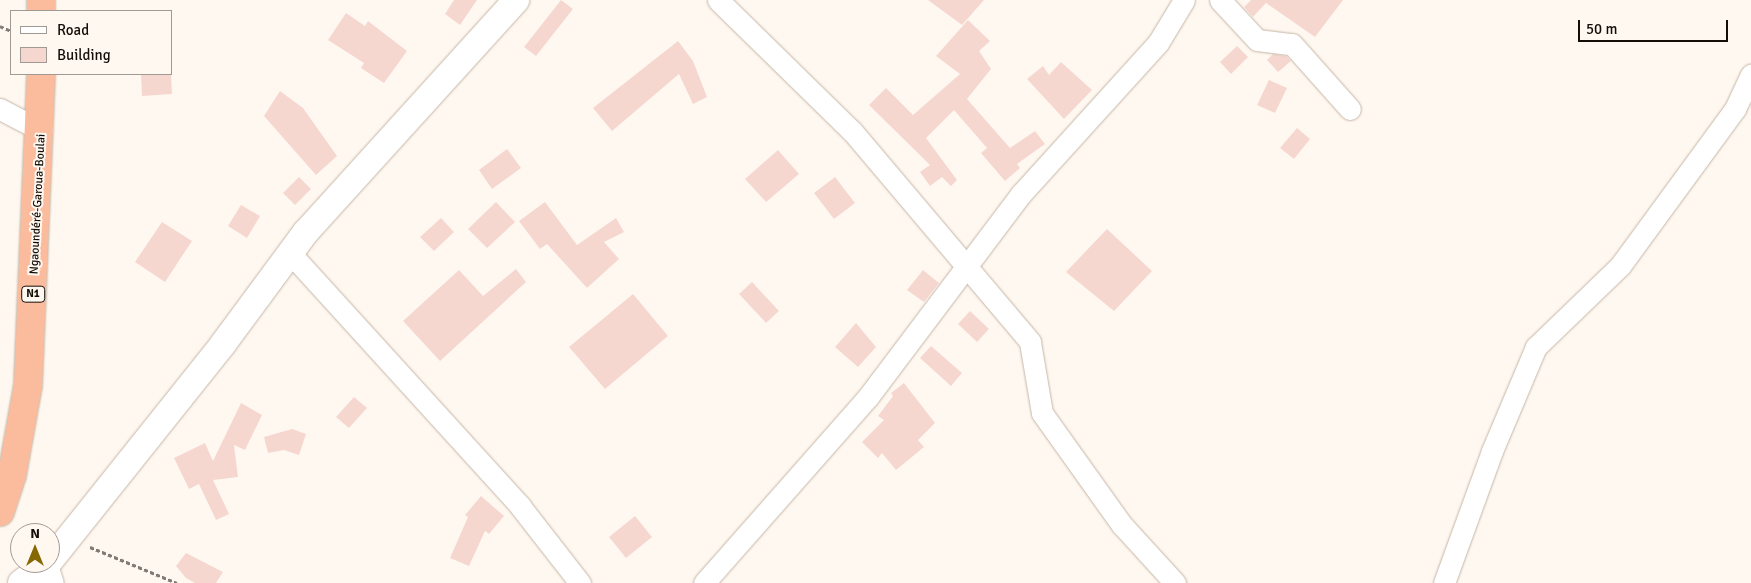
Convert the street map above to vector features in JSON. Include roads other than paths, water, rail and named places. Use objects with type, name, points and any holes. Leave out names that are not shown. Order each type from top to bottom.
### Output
[{"type":"highway","name":"Ngaoundéré-Garoua-Boulai","points":[[0,512],[28,385],[42,131],[41,75]]},
{"type":"street","points":[[60,553],[306,232],[516,0]]},
{"type":"street","points":[[718,0],[852,131],[965,269],[1030,342],[1042,413],[1074,464],[1175,583]]},
{"type":"street","points":[[704,583],[862,404],[1021,194],[1158,44],[1184,0]]},
{"type":"street","points":[[1220,0],[1256,40],[1292,44],[1350,109]]},
{"type":"street","points":[[1444,583],[1536,347],[1620,266],[1735,109],[1751,74]]},
{"type":"street","points":[[0,109],[42,131]]},
{"type":"street","points":[[291,254],[520,506],[580,583]]},
{"type":"street","points":[[21,583],[40,573]]}]
